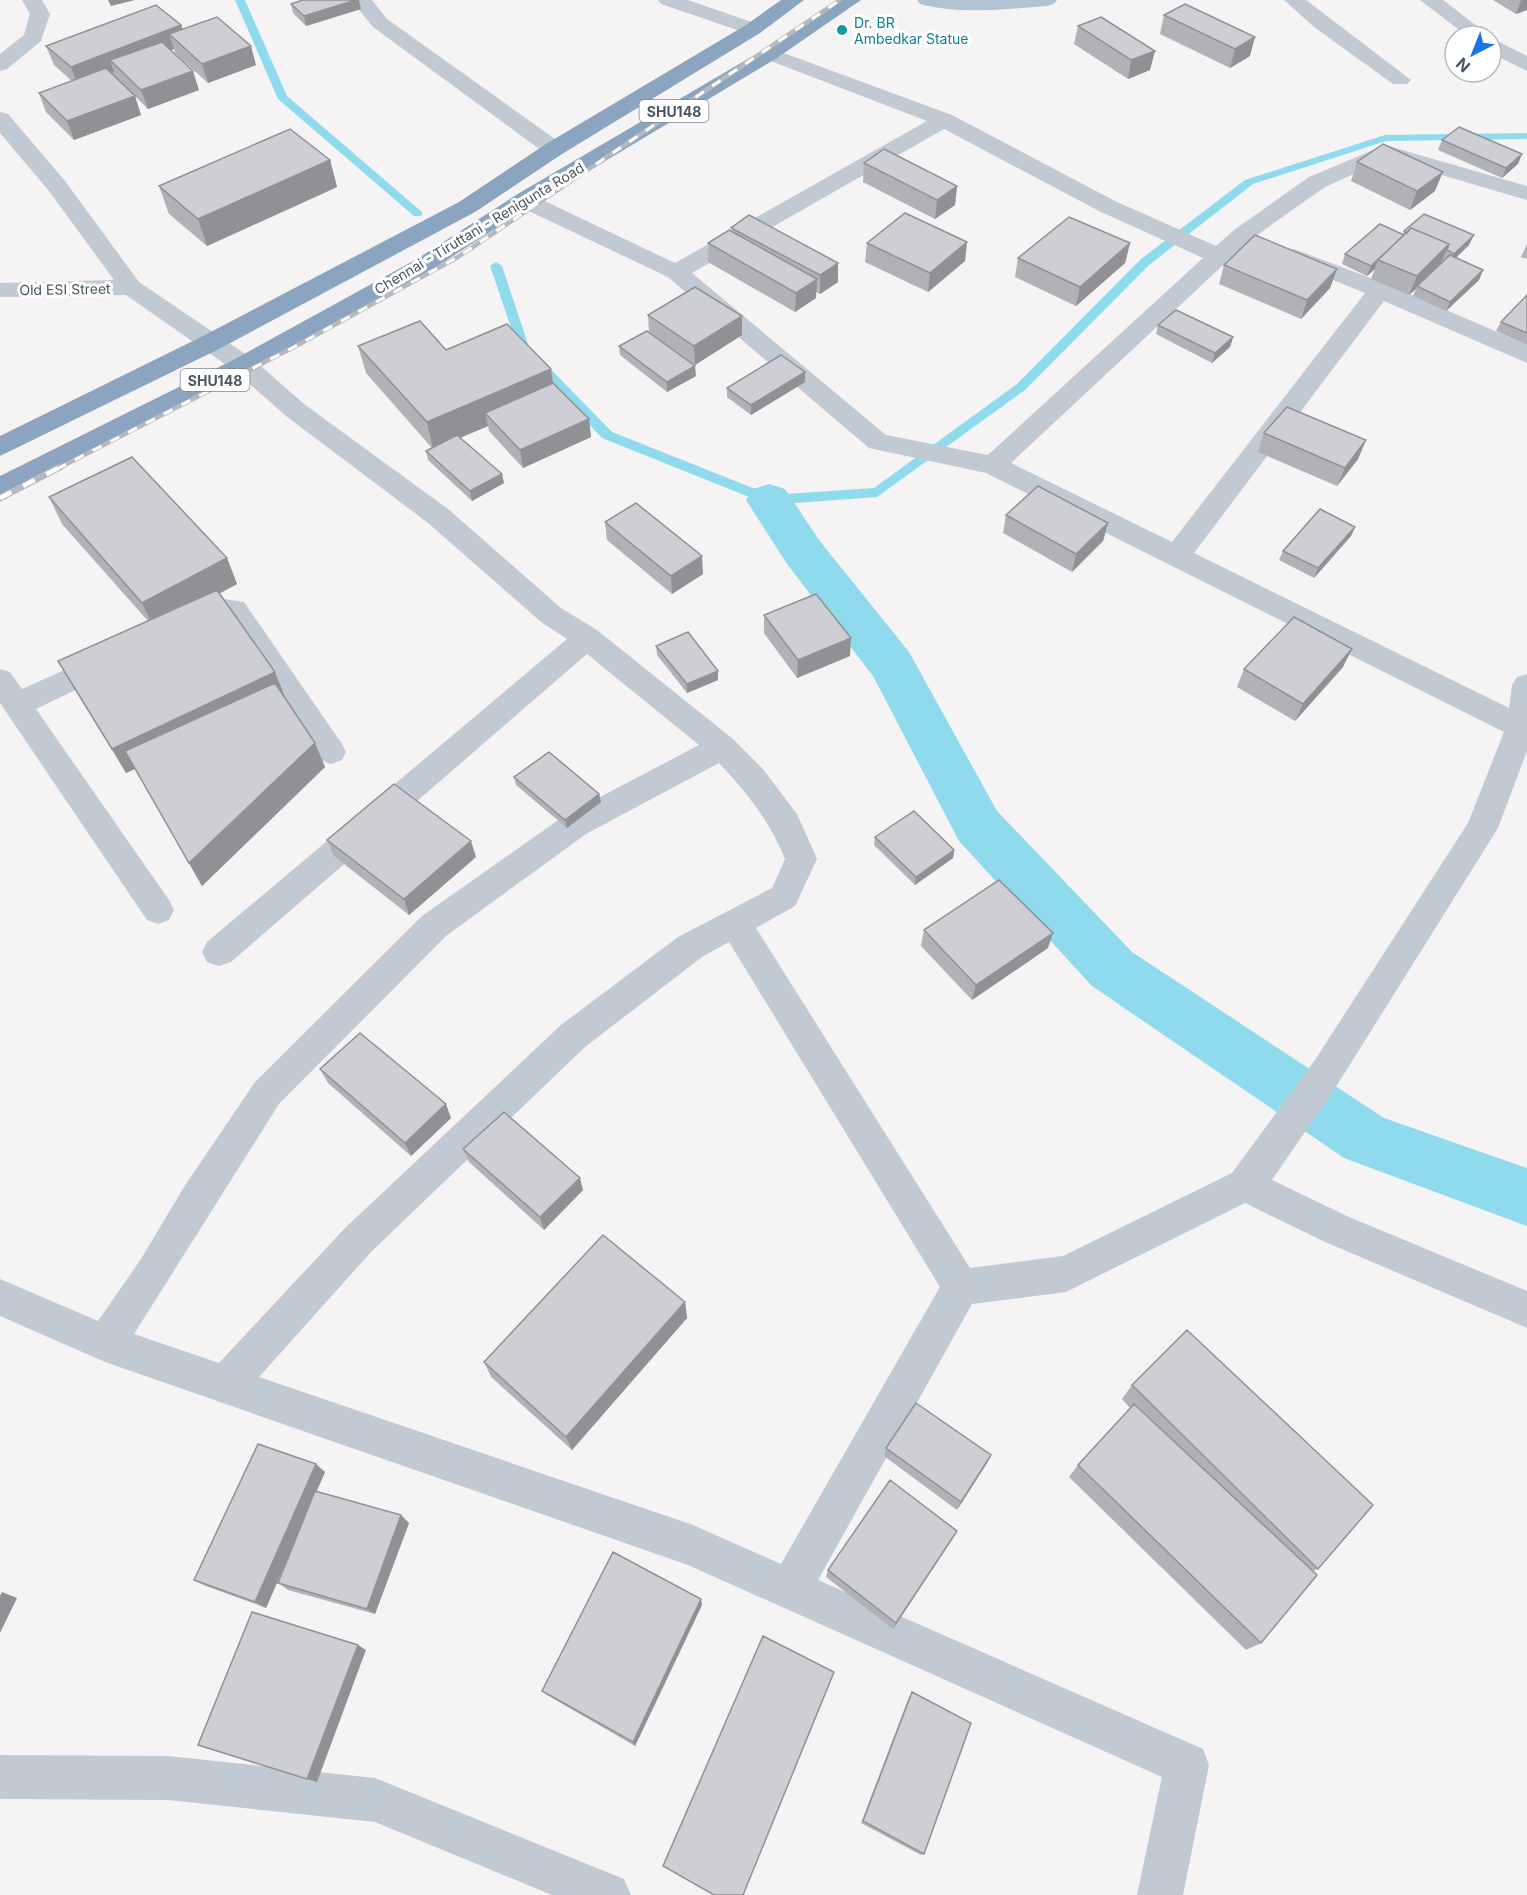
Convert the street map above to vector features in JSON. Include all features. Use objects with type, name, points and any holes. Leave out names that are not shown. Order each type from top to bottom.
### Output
[{"type":"highway","name":"Chennai - Tiruttani - Renigunta Road","points":[[0,447],[210,343],[467,207],[554,149],[753,29],[794,0]]},
{"type":"highway","name":"Chennai - Tiruttani - Renigunta Road","points":[[0,487],[244,365],[425,264],[524,200],[770,54],[851,0]]},
{"type":"main road","points":[[927,0],[966,6],[1047,0]]},
{"type":"street","points":[[0,65],[34,37],[40,14],[32,0]]},
{"type":"street","points":[[361,0],[380,23],[554,149]]},
{"type":"street","points":[[668,0],[753,29]]},
{"type":"street","points":[[1294,0],[1321,23],[1400,80]]},
{"type":"street","points":[[1430,0],[1463,24]]},
{"type":"street","points":[[1503,51],[1527,65]]},
{"type":"street","points":[[770,54],[944,120],[1107,206],[1219,256]]},
{"type":"street","points":[[0,119],[57,186],[130,288],[244,365],[295,410],[438,516],[551,615],[586,638],[722,747],[751,777],[786,824],[801,859],[784,897],[690,947],[573,1036],[358,1240],[225,1385]]},
{"type":"street","points":[[676,272],[944,120]]},
{"type":"street","points":[[993,465],[1219,256],[1260,242],[1317,182],[1385,152],[1527,194]]},
{"type":"street","points":[[524,200],[676,272],[878,442],[993,465],[1524,728]]},
{"type":"street","points":[[1260,242],[1380,290],[1527,355]]},
{"type":"street","name":"Old ESI Street","points":[[0,290],[130,288]]},
{"type":"street","points":[[1177,556],[1380,290]]},
{"type":"street","points":[[166,634],[208,614],[234,609],[331,752]]},
{"type":"street","points":[[219,952],[586,638]]},
{"type":"street","points":[[17,705],[134,649]]},
{"type":"street","points":[[0,680],[158,910]]},
{"type":"street","points":[[961,1287],[1066,1274],[1250,1179],[1327,1071],[1482,828],[1524,728],[1527,684]]},
{"type":"street","points":[[105,1343],[154,1272],[196,1199],[267,1093],[434,926],[575,825],[722,747]]},
{"type":"street","points":[[735,923],[961,1287]]},
{"type":"street","points":[[1250,1179],[1336,1229],[1527,1310]]},
{"type":"street","points":[[790,1589],[961,1287]]},
{"type":"street","points":[[0,1297],[105,1343],[693,1546],[1187,1765],[1160,1895]]},
{"type":"street","points":[[0,1777],[168,1778],[375,1800],[608,1895]]},
{"type":"building","points":[[303,0],[356,0],[304,16],[291,4]]},
{"type":"building","points":[[1185,4],[1255,37],[1235,49],[1164,15]]},
{"type":"building","points":[[156,5],[181,25],[71,67],[46,46]]},
{"type":"building","points":[[217,17],[251,46],[202,64],[169,34]]},
{"type":"building","points":[[1101,17],[1155,51],[1131,60],[1078,26]]},
{"type":"building","points":[[162,42],[193,71],[141,90],[110,60]]},
{"type":"building","points":[[106,68],[135,96],[67,121],[39,93]]},
{"type":"building","points":[[1459,127],[1522,154],[1506,168],[1442,140]]},
{"type":"building","points":[[290,129],[330,160],[198,219],[159,186]]},
{"type":"building","points":[[1383,144],[1443,172],[1417,191],[1357,162]]},
{"type":"building","points":[[884,149],[957,186],[937,200],[864,163]]},
{"type":"building","points":[[905,213],[967,242],[930,273],[867,243]]},
{"type":"building","points":[[1424,214],[1474,235],[1454,254],[1447,250],[1449,244],[1411,228],[1407,233],[1404,231]]},
{"type":"building","points":[[749,215],[838,263],[820,275],[731,228]]},
{"type":"building","points":[[1069,217],[1130,243],[1080,287],[1018,258]]},
{"type":"building","points":[[1380,224],[1404,235],[1371,266],[1345,254]]},
{"type":"building","points":[[1411,228],[1449,244],[1417,276],[1378,260]]},
{"type":"building","points":[[729,230],[817,279],[796,293],[708,243]]},
{"type":"building","points":[[1255,235],[1337,269],[1307,300],[1224,265]]},
{"type":"building","points":[[1450,255],[1483,270],[1450,302],[1417,286]]},
{"type":"building","points":[[695,287],[742,316],[694,346],[648,315]]},
{"type":"building","points":[[1527,295],[1527,333],[1501,322]]},
{"type":"building","points":[[1176,310],[1233,337],[1215,353],[1158,325]]},
{"type":"building","points":[[420,321],[446,350],[507,324],[551,369],[427,422],[358,346]]},
{"type":"building","points":[[647,331],[695,366],[667,382],[619,346]]},
{"type":"building","points":[[781,355],[805,372],[751,405],[727,388]]},
{"type":"building","points":[[553,383],[589,419],[520,450],[485,413]]},
{"type":"building","points":[[1287,407],[1366,440],[1345,468],[1264,433]]},
{"type":"building","points":[[457,435],[502,474],[470,491],[426,451]]},
{"type":"building","points":[[132,457],[227,558],[142,603],[49,497]]},
{"type":"building","points":[[1038,486],[1108,523],[1076,554],[1006,515]]},
{"type":"building","points":[[636,503],[702,556],[671,576],[605,522]]},
{"type":"building","points":[[1320,509],[1355,527],[1318,568],[1283,551]]},
{"type":"building","points":[[217,590],[275,672],[112,749],[58,661]]},
{"type":"building","points":[[816,594],[851,638],[798,660],[764,615]]},
{"type":"building","points":[[1294,617],[1352,649],[1303,704],[1244,669]]},
{"type":"building","points":[[688,632],[718,671],[687,684],[656,646]]},
{"type":"building","points":[[275,683],[315,743],[189,863],[125,751]]},
{"type":"building","points":[[549,752],[599,794],[565,820],[514,777]]},
{"type":"building","points":[[394,784],[471,841],[404,899],[327,840]]},
{"type":"building","points":[[914,811],[954,850],[916,877],[875,837]]},
{"type":"building","points":[[999,880],[1053,933],[976,985],[924,930]]},
{"type":"building","points":[[360,1033],[446,1104],[405,1143],[320,1069]]},
{"type":"building","points":[[504,1112],[580,1178],[540,1217],[463,1149]]},
{"type":"building","points":[[603,1235],[685,1302],[566,1437],[484,1362]]},
{"type":"building","points":[[1187,1330],[1373,1505],[1318,1569],[1132,1385]]},
{"type":"building","points":[[916,1403],[991,1455],[961,1502],[886,1448]]},
{"type":"building","points":[[1134,1404],[1317,1575],[1261,1643],[1078,1465]]},
{"type":"building","points":[[258,1444],[316,1464],[255,1602],[194,1580]]},
{"type":"building","points":[[890,1480],[957,1531],[896,1623],[828,1570]]},
{"type":"building","points":[[315,1491],[401,1515],[367,1609],[278,1583]]},
{"type":"building","points":[[613,1552],[701,1599],[633,1742],[542,1691]]},
{"type":"building","points":[[252,1612],[358,1645],[307,1779],[198,1745]]},
{"type":"building","points":[[763,1636],[834,1672],[743,1895],[714,1895],[663,1866]]},
{"type":"building","points":[[912,1692],[971,1723],[924,1854],[863,1821]]},
{"type":"waterway","points":[[240,0],[282,97],[418,214]]},
{"type":"waterway","points":[[496,266],[523,348],[607,435],[769,500],[877,492],[1021,387],[1145,262],[1249,182],[1385,138],[1527,136]]},
{"type":"waterway","points":[[769,500],[803,552],[892,665],[978,826],[1112,969],[1365,1139],[1527,1197]]},
{"type":"railway","points":[[57,469],[294,347],[458,257],[840,0]]},
{"type":"railway","points":[[0,498],[60,467]]},
{"type":"place","name":"Dr. BR Ambedkar Statue","points":[[842,30]]}]
